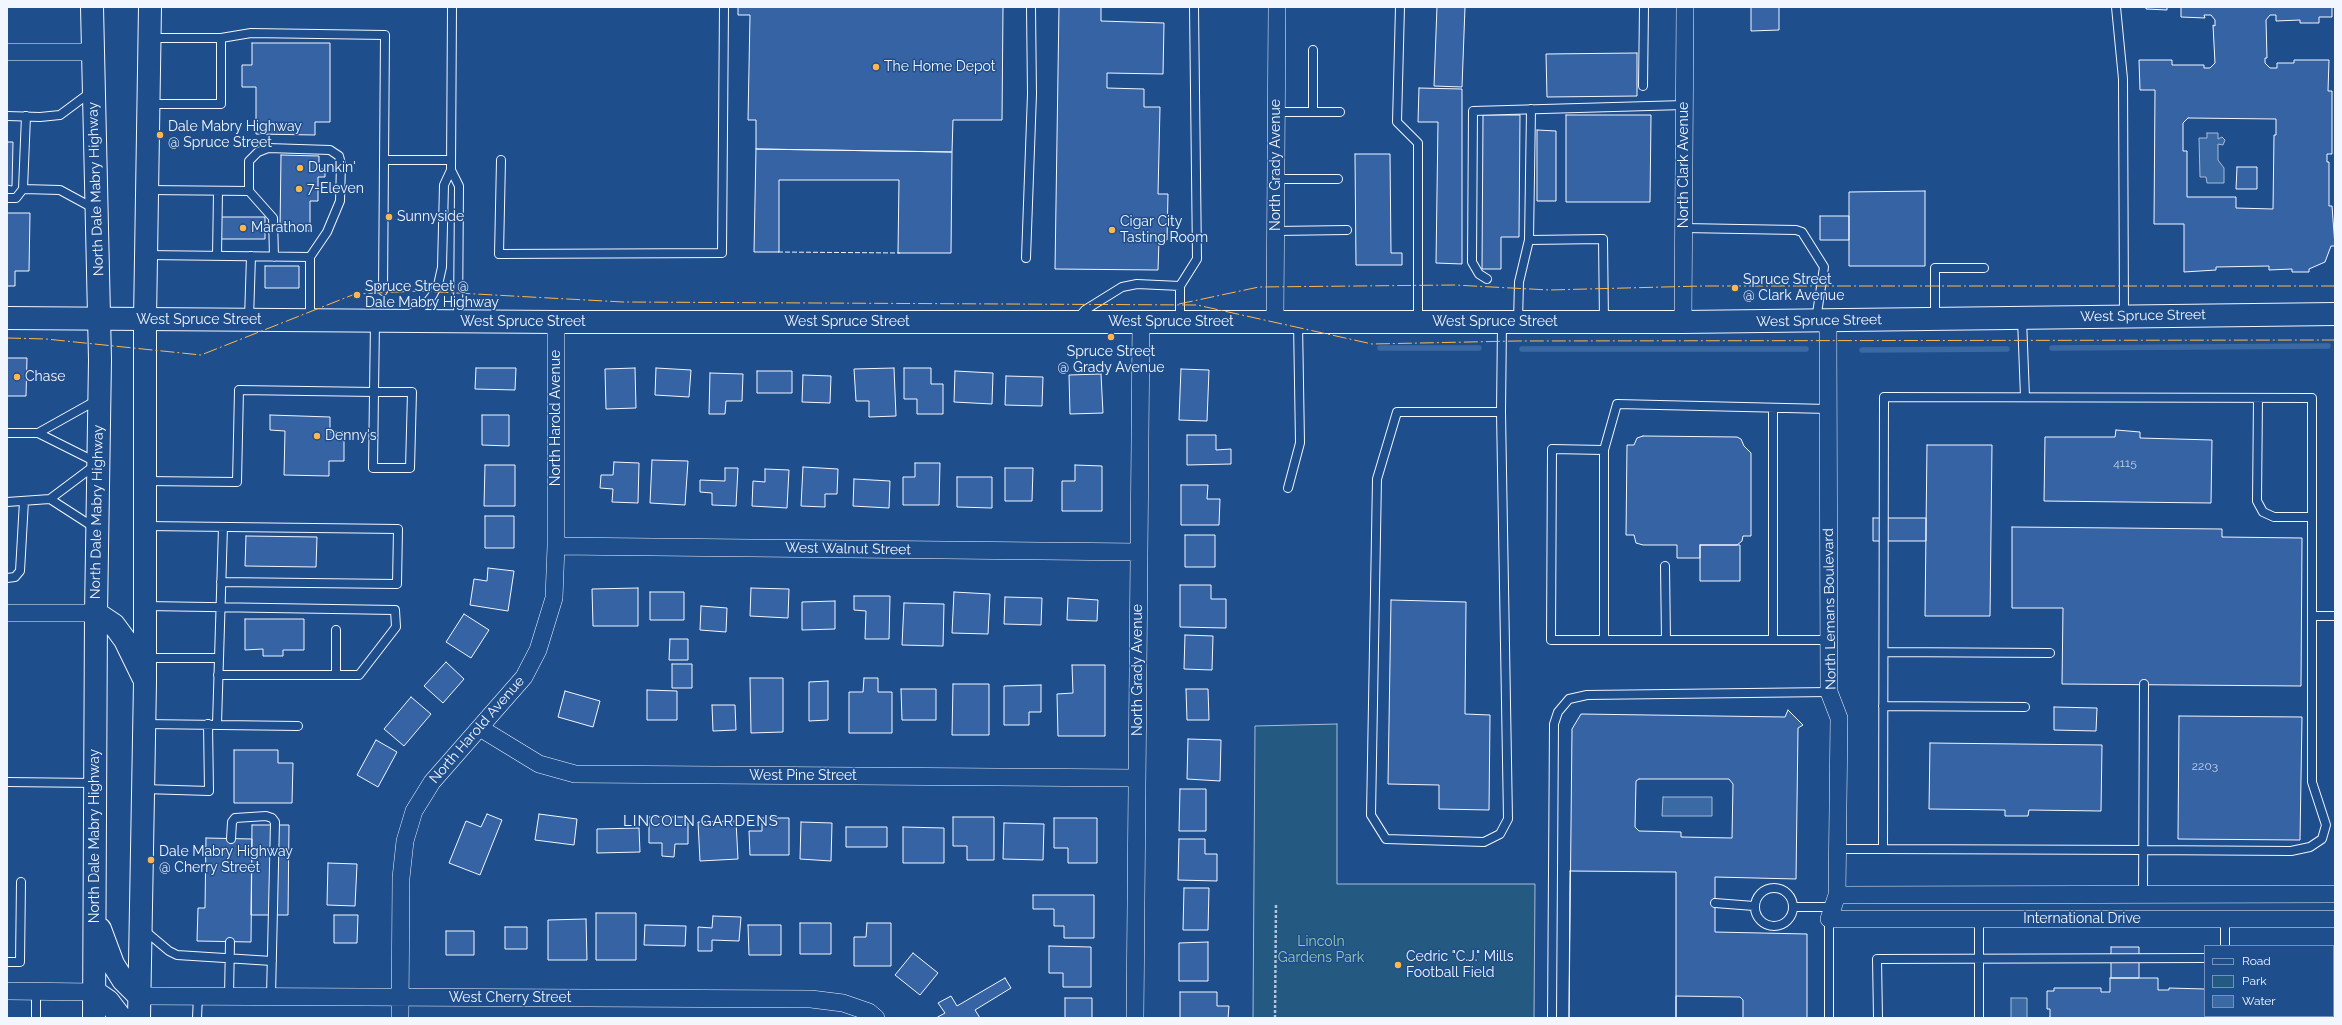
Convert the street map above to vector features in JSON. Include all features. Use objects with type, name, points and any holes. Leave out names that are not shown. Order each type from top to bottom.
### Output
[{"type":"street","name":"North Dale Mabry Highway","points":[[92,7],[100,398],[96,613],[94,1018]]},
{"type":"street","points":[[139,1018],[145,682],[145,320],[150,7]]},
{"type":"street","name":"North Grady Avenue","points":[[1275,322],[1276,7]]},
{"type":"street","name":"North Clark Avenue","points":[[1683,322],[1685,7]]},
{"type":"street","points":[[7,52],[92,52]]},
{"type":"street","name":"West Spruce Street","points":[[7,318],[458,322],[1141,323],[1822,321],[2335,314]]},
{"type":"street","name":"North Lemans Boulevard","points":[[1822,321],[1828,410],[1829,692],[1839,718],[1838,849],[1833,907]]},
{"type":"street","name":"North Harold Avenue","points":[[400,1018],[400,878],[405,841],[412,819],[432,782],[524,677],[538,650],[554,598],[556,546],[556,322]]},
{"type":"street","name":"North Grady Avenue","points":[[1135,1018],[1141,323]]},
{"type":"street","name":"West Walnut Street","points":[[556,546],[1139,552]]},
{"type":"street","points":[[7,613],[96,613],[105,618],[118,630],[145,682]]},
{"type":"street","name":"West Pine Street","points":[[480,728],[539,764],[575,774],[1137,778]]},
{"type":"street","points":[[1978,894],[1978,919]]},
{"type":"street","name":"International Drive","points":[[1833,907],[1978,894],[2335,894]]},
{"type":"street","points":[[2225,894],[2225,918]]},
{"type":"street","name":"International Drive","points":[[1833,907],[1978,919],[2335,918]]},
{"type":"street","points":[[95,915],[113,964],[123,980],[139,996]]},
{"type":"street","points":[[7,991],[95,992],[108,1001],[121,1018]]},
{"type":"street","name":"West Cherry Street","points":[[139,996],[811,999],[843,1003],[869,1012],[876,1018]]},
{"type":"lane","points":[[396,321],[424,305],[438,285],[442,267],[444,185],[451,170],[452,7]]},
{"type":"lane","points":[[501,160],[499,254],[722,253],[724,7]]},
{"type":"lane","points":[[1026,258],[1032,94],[1031,7]]},
{"type":"lane","points":[[1180,322],[1180,286],[1197,259],[1194,7]]},
{"type":"lane","points":[[1400,7],[1397,122],[1418,143],[1418,322]]},
{"type":"lane","points":[[1643,86],[1644,7]]},
{"type":"lane","points":[[2116,7],[2123,79],[2124,317]]},
{"type":"lane","points":[[149,38],[221,38],[251,33],[386,36],[383,291]]},
{"type":"lane","points":[[148,104],[220,104],[221,38]]},
{"type":"lane","points":[[1313,50],[1314,112]]},
{"type":"lane","points":[[7,116],[60,114],[93,90]]},
{"type":"lane","points":[[1487,279],[1479,274],[1472,262],[1473,111],[1684,105]]},
{"type":"lane","points":[[1501,412],[1397,412],[1377,479],[1371,815],[1386,839],[1484,842],[1500,834],[1508,818],[1501,412],[1510,322],[1529,240],[1531,109]]},
{"type":"lane","points":[[1276,112],[1340,112]]},
{"type":"lane","points":[[7,198],[16,198],[23,189],[26,116]]},
{"type":"lane","points":[[274,257],[273,218],[250,191],[249,161],[258,152],[268,148],[330,150],[339,156],[341,164],[340,201],[327,232],[310,257],[310,321]]},
{"type":"lane","points":[[384,160],[451,160]]},
{"type":"lane","points":[[451,170],[459,186],[458,322]]},
{"type":"lane","points":[[1276,179],[1338,179]]},
{"type":"lane","points":[[23,189],[60,190],[96,210]]},
{"type":"lane","points":[[147,190],[250,191]]},
{"type":"lane","points":[[217,256],[218,191]]},
{"type":"lane","points":[[1684,228],[1796,230],[1802,232],[1824,267],[1822,321]]},
{"type":"lane","points":[[1276,231],[1347,230]]},
{"type":"lane","points":[[1529,240],[1603,239],[1604,322]]},
{"type":"lane","points":[[146,255],[310,257]]},
{"type":"lane","points":[[250,320],[251,256]]},
{"type":"lane","points":[[1935,319],[1935,268],[1984,268]]},
{"type":"lane","points":[[1073,322],[1085,310],[1122,287],[1136,284],[1180,286]]},
{"type":"lane","points":[[2022,318],[2025,398]]},
{"type":"lane","points":[[145,480],[237,482],[239,390],[374,392],[412,392],[410,468],[373,468],[374,392],[375,321]]},
{"type":"lane","points":[[1288,488],[1300,443],[1298,322]]},
{"type":"lane","points":[[1838,849],[2291,851],[2310,846],[2322,839],[2326,825],[2312,782],[2312,398],[1884,397],[1883,849]]},
{"type":"lane","points":[[38,434],[100,398]]},
{"type":"lane","points":[[2258,398],[2257,501],[2263,512],[2274,517],[2312,517]]},
{"type":"lane","points":[[1604,640],[1604,450],[1617,404],[1828,410]]},
{"type":"lane","points":[[1773,408],[1773,640]]},
{"type":"lane","points":[[7,433],[38,434],[98,463],[50,499],[7,502]]},
{"type":"lane","points":[[1604,450],[1552,450],[1550,640],[1829,640]]},
{"type":"lane","points":[[50,499],[97,529]]},
{"type":"lane","points":[[7,578],[15,577],[20,571],[24,500]]},
{"type":"lane","points":[[145,526],[398,529],[397,584],[221,582]]},
{"type":"lane","points":[[143,789],[209,791],[212,724],[218,675],[223,527]]},
{"type":"lane","points":[[1665,566],[1666,640]]},
{"type":"lane","points":[[145,606],[395,610],[396,627],[359,675],[218,675]]},
{"type":"lane","points":[[2312,616],[2335,616]]},
{"type":"lane","points":[[336,630],[336,675]]},
{"type":"lane","points":[[1884,652],[2050,653]]},
{"type":"lane","points":[[145,658],[218,658]]},
{"type":"lane","points":[[2143,894],[2144,684]]},
{"type":"lane","points":[[1552,1018],[1554,724],[1558,712],[1569,699],[1587,695],[1829,692]]},
{"type":"lane","points":[[1884,706],[2025,707]]},
{"type":"lane","points":[[144,724],[298,726]]},
{"type":"lane","points":[[7,782],[95,783]]},
{"type":"lane","points":[[231,838],[232,822],[235,818],[266,816],[272,818],[275,822],[271,996]]},
{"type":"lane","points":[[7,962],[20,962],[21,882]]},
{"type":"lane","points":[[1777,888],[1788,894],[1793,907],[1790,918],[1785,923],[1773,927],[1761,923],[1755,912],[1754,906],[1759,894],[1764,890],[1777,888]]},
{"type":"lane","points":[[1715,903],[1754,906]]},
{"type":"lane","points":[[1793,907],[1833,907],[1829,1018]]},
{"type":"lane","points":[[2225,918],[2225,945]]},
{"type":"lane","points":[[1978,919],[1979,1018]]},
{"type":"lane","points":[[141,926],[169,951],[177,955],[230,960],[272,961]]},
{"type":"lane","points":[[229,996],[230,942]]},
{"type":"lane","points":[[1878,1018],[1878,959],[2204,958]]},
{"type":"lane","points":[[36,991],[36,1018]]},
{"type":"lane","points":[[197,1018],[198,996]]},
{"type":"path","points":[[1275,1018],[1276,904]]},
{"type":"green space","name":"Lincoln Gardens Park","points":[[1337,724],[1337,884],[1535,884],[1534,1018],[1253,1018],[1255,726]]},
{"type":"water","points":[[2207,133],[2218,133],[2218,139],[2222,137],[2225,140],[2223,145],[2218,144],[2218,160],[2224,168],[2224,183],[2207,183],[2206,177],[2200,177],[2199,138],[2207,138]]},
{"type":"water","points":[[1663,797],[1712,797],[1712,816],[1662,816]]},
{"type":"water","points":[[2011,998],[2027,998],[2027,1018],[2011,1018]]},
{"type":"building","name":"The Home Depot","points":[[738,7],[1003,7],[1002,120],[953,120],[952,152],[756,149],[756,120],[748,120],[750,15],[738,15]]},
{"type":"building","points":[[1059,7],[1101,7],[1101,21],[1164,23],[1163,74],[1107,73],[1107,88],[1144,89],[1144,107],[1160,107],[1158,194],[1168,194],[1167,240],[1159,240],[1158,270],[1055,269]]},
{"type":"building","points":[[1437,7],[1465,7],[1462,87],[1434,86]]},
{"type":"building","points":[[1751,7],[1779,7],[1779,30],[1751,31]]},
{"type":"building","points":[[2146,7],[2167,7],[2167,10],[2146,9]]},
{"type":"building","points":[[2181,7],[2332,7],[2332,17],[2319,17],[2319,23],[2300,23],[2300,20],[2276,21],[2276,15],[2270,15],[2266,20],[2267,58],[2265,58],[2265,63],[2270,68],[2277,68],[2277,63],[2294,63],[2294,60],[2329,60],[2328,91],[2332,91],[2332,154],[2327,154],[2327,162],[2329,162],[2329,206],[2332,206],[2335,246],[2331,246],[2325,262],[2309,269],[2309,272],[2292,272],[2292,269],[2269,270],[2269,266],[2216,267],[2216,270],[2184,272],[2184,224],[2154,224],[2155,90],[2140,90],[2139,60],[2172,60],[2172,65],[2204,65],[2204,68],[2210,68],[2215,63],[2213,25],[2215,26],[2215,20],[2211,15],[2204,15],[2205,18],[2181,17]],"holes":[[[2188,118],[2276,119],[2276,135],[2274,135],[2273,209],[2236,208],[2236,197],[2187,197],[2187,151],[2183,151],[2183,123]]]},
{"type":"building","points":[[252,43],[330,43],[330,122],[315,122],[315,135],[256,134],[256,87],[242,87],[242,65],[252,65]]},
{"type":"building","points":[[1637,53],[1637,96],[1547,97],[1546,54]]},
{"type":"building","points":[[1419,88],[1462,89],[1462,264],[1436,263],[1438,122],[1418,122]]},
{"type":"building","points":[[1483,115],[1520,115],[1519,237],[1501,237],[1501,269],[1482,269]]},
{"type":"building","points":[[1566,115],[1651,115],[1650,202],[1566,202]]},
{"type":"building","points":[[1537,130],[1556,131],[1556,201],[1537,201]]},
{"type":"building","points":[[7,142],[13,142],[12,186],[7,185]]},
{"type":"building","points":[[756,149],[952,152],[951,253],[898,253],[899,180],[779,180],[779,252],[754,252]]},
{"type":"building","points":[[1355,154],[1390,154],[1391,253],[1402,253],[1402,265],[1356,265]]},
{"type":"building","name":"7-Eleven","points":[[281,155],[319,156],[319,169],[325,169],[325,177],[318,177],[318,201],[310,201],[310,231],[280,231]]},
{"type":"building","points":[[2237,167],[2257,167],[2257,189],[2236,189]]},
{"type":"building","points":[[1925,191],[1925,266],[1849,266],[1849,192]]},
{"type":"building","points":[[7,213],[30,213],[29,271],[15,271],[15,286],[7,286]]},
{"type":"building","points":[[1820,216],[1849,216],[1849,240],[1820,240]]},
{"type":"building","name":"Marathon","points":[[220,217],[265,217],[265,239],[220,239]]},
{"type":"building","name":"Marathon","points":[[265,266],[299,266],[299,288],[265,288]]},
{"type":"building","name":"Chase","points":[[7,358],[27,358],[26,396],[7,396]]},
{"type":"building","points":[[476,368],[516,368],[515,390],[475,389]]},
{"type":"building","points":[[635,368],[636,408],[606,409],[605,369]]},
{"type":"building","points":[[656,368],[691,370],[689,397],[655,395]]},
{"type":"building","points":[[894,368],[896,416],[869,417],[869,401],[856,401],[854,369]]},
{"type":"building","points":[[904,368],[931,368],[931,384],[943,384],[943,414],[917,414],[917,399],[904,399]]},
{"type":"building","points":[[1181,369],[1209,370],[1207,421],[1179,420]]},
{"type":"building","points":[[757,371],[792,371],[792,393],[757,393]]},
{"type":"building","points":[[955,371],[993,373],[992,404],[954,402]]},
{"type":"building","points":[[710,373],[743,374],[742,401],[726,401],[725,414],[709,414]]},
{"type":"building","points":[[1101,374],[1103,413],[1070,414],[1069,375]]},
{"type":"building","points":[[803,375],[831,376],[830,403],[802,402]]},
{"type":"building","points":[[1006,376],[1043,377],[1042,406],[1005,405]]},
{"type":"building","points":[[270,415],[330,417],[330,432],[344,432],[344,461],[329,461],[329,476],[284,475],[285,431],[270,430]]},
{"type":"building","points":[[482,415],[509,415],[509,446],[482,445]]},
{"type":"building","points":[[2116,430],[2140,432],[2140,438],[2212,440],[2211,503],[2044,501],[2045,437],[2115,437]]},
{"type":"building","points":[[1187,435],[1216,435],[1216,450],[1231,449],[1231,464],[1187,465]]},
{"type":"building","points":[[1643,436],[1737,437],[1741,439],[1744,446],[1751,453],[1751,536],[1743,536],[1742,541],[1737,545],[1700,545],[1700,558],[1677,558],[1677,545],[1643,545],[1636,543],[1634,535],[1626,535],[1627,445],[1634,445],[1637,438]]},
{"type":"building","points":[[1927,445],[1992,445],[1990,616],[1925,616]]},
{"type":"building","points":[[652,460],[688,461],[685,505],[650,503]]},
{"type":"building","points":[[614,462],[639,463],[638,503],[612,502],[613,489],[600,488],[601,475],[613,475]]},
{"type":"building","points":[[915,463],[940,463],[939,505],[903,505],[903,477],[915,477]]},
{"type":"building","points":[[485,465],[515,465],[515,506],[484,506]]},
{"type":"building","points":[[1075,465],[1102,466],[1102,511],[1062,511],[1062,481],[1075,481]]},
{"type":"building","points":[[803,467],[838,469],[837,494],[825,494],[825,507],[801,506]]},
{"type":"building","points":[[725,468],[738,468],[736,506],[712,505],[712,493],[700,492],[700,480],[725,481]]},
{"type":"building","points":[[1005,468],[1033,468],[1032,501],[1005,501]]},
{"type":"building","points":[[765,469],[789,470],[787,508],[752,506],[753,481],[765,482]]},
{"type":"building","points":[[957,477],[992,477],[992,508],[957,507]]},
{"type":"building","points":[[854,479],[890,481],[889,508],[853,506]]},
{"type":"building","points":[[1181,485],[1208,485],[1207,499],[1220,499],[1219,525],[1181,525]]},
{"type":"building","points":[[485,516],[514,516],[514,548],[485,548]]},
{"type":"building","points":[[1873,518],[1926,518],[1926,541],[1873,541]]},
{"type":"building","points":[[2012,527],[2222,529],[2222,537],[2302,538],[2301,686],[2062,684],[2063,608],[2012,608]]},
{"type":"building","points":[[1185,535],[1215,535],[1215,567],[1185,567]]},
{"type":"building","points":[[246,536],[317,537],[316,567],[245,566]]},
{"type":"building","points":[[1700,545],[1740,545],[1740,581],[1700,581]]},
{"type":"building","points":[[488,568],[514,571],[508,611],[470,605],[474,579],[487,581]]},
{"type":"building","points":[[1180,585],[1211,585],[1211,599],[1226,599],[1226,628],[1180,627]]},
{"type":"building","points":[[638,588],[638,626],[593,626],[592,589]]},
{"type":"building","points":[[751,588],[789,589],[788,618],[750,616]]},
{"type":"building","points":[[650,592],[684,592],[684,620],[650,620]]},
{"type":"building","points":[[954,592],[990,594],[988,634],[952,633]]},
{"type":"building","points":[[854,596],[890,596],[889,639],[865,639],[866,611],[854,610]]},
{"type":"building","points":[[1005,597],[1042,598],[1041,625],[1004,624]]},
{"type":"building","points":[[1068,598],[1098,600],[1097,621],[1067,620]]},
{"type":"building","points":[[1391,600],[1466,602],[1465,714],[1490,715],[1489,810],[1439,809],[1439,785],[1388,784]]},
{"type":"building","points":[[835,601],[835,629],[802,630],[802,602]]},
{"type":"building","points":[[904,603],[944,604],[943,646],[902,645]]},
{"type":"building","points":[[701,606],[727,608],[726,632],[700,630]]},
{"type":"building","points":[[464,614],[489,630],[471,658],[446,642]]},
{"type":"building","points":[[245,619],[304,619],[304,650],[283,650],[283,656],[263,656],[263,649],[245,650]]},
{"type":"building","points":[[1185,635],[1213,636],[1212,670],[1184,669]]},
{"type":"building","points":[[670,639],[688,639],[688,660],[669,660]]},
{"type":"building","points":[[446,662],[464,679],[443,703],[424,686]]},
{"type":"building","points":[[672,664],[692,664],[692,688],[672,688]]},
{"type":"building","points":[[1072,665],[1105,665],[1105,736],[1058,736],[1057,694],[1073,693]]},
{"type":"building","points":[[750,678],[783,678],[783,732],[751,733]]},
{"type":"building","points":[[864,678],[878,678],[878,692],[892,692],[892,733],[849,733],[849,692],[863,692]]},
{"type":"building","points":[[828,681],[828,720],[809,721],[809,682]]},
{"type":"building","points":[[953,684],[989,684],[989,735],[952,735]]},
{"type":"building","points":[[1041,685],[1041,712],[1029,712],[1029,725],[1004,725],[1004,686]]},
{"type":"building","points":[[901,689],[936,689],[936,720],[902,720]]},
{"type":"building","points":[[1186,689],[1208,689],[1209,720],[1187,720]]},
{"type":"building","points":[[647,690],[677,691],[677,720],[647,720]]},
{"type":"building","points":[[565,691],[600,701],[593,727],[558,717]]},
{"type":"building","points":[[411,697],[431,714],[404,746],[384,729]]},
{"type":"building","points":[[712,705],[735,705],[736,730],[713,731]]},
{"type":"building","points":[[2054,707],[2097,708],[2096,731],[2054,730]]},
{"type":"building","points":[[1788,710],[1803,725],[1798,728],[1796,879],[1715,877],[1715,932],[1807,934],[1807,1018],[1743,1018],[1743,1000],[1740,997],[1676,996],[1676,1018],[1569,1018],[1572,729],[1581,714],[1785,717]],"holes":[[[1639,779],[1729,779],[1733,784],[1732,838],[1681,837],[1681,832],[1639,831],[1635,827],[1636,781]]]},
{"type":"building","points":[[2179,716],[2302,717],[2300,840],[2178,839]]},
{"type":"building","points":[[1188,739],[1221,740],[1220,781],[1187,779]]},
{"type":"building","points":[[376,740],[397,752],[378,787],[357,775]]},
{"type":"building","points":[[1930,743],[2102,745],[2101,811],[2029,810],[2028,816],[2005,816],[2005,810],[1929,809]]},
{"type":"building","points":[[234,750],[278,750],[278,763],[293,763],[292,803],[234,803]]},
{"type":"building","points":[[1180,789],[1206,789],[1206,831],[1179,831]]},
{"type":"building","points":[[487,814],[502,820],[480,875],[449,863],[466,821],[481,827]]},
{"type":"building","points":[[539,814],[577,819],[574,845],[535,840]]},
{"type":"building","points":[[649,817],[688,817],[688,844],[675,844],[674,857],[662,856],[662,843],[649,843]]},
{"type":"building","points":[[953,817],[994,817],[994,860],[967,860],[967,846],[953,846]]},
{"type":"building","points":[[762,818],[789,818],[789,855],[750,855],[749,831],[762,831]]},
{"type":"building","points":[[1054,818],[1097,818],[1097,863],[1068,863],[1068,848],[1054,848]]},
{"type":"building","points":[[736,821],[738,859],[700,861],[698,822]]},
{"type":"building","points":[[801,822],[832,823],[831,861],[800,859]]},
{"type":"building","points":[[1004,823],[1044,824],[1043,860],[1003,859]]},
{"type":"building","points":[[252,825],[289,825],[288,915],[251,915]]},
{"type":"building","points":[[846,827],[887,827],[887,847],[846,847]]},
{"type":"building","points":[[903,827],[944,828],[944,863],[903,863]]},
{"type":"building","points":[[639,828],[640,852],[597,853],[597,829]]},
{"type":"building","points":[[206,838],[252,839],[251,942],[197,941],[198,908],[205,908]]},
{"type":"building","points":[[1179,839],[1205,839],[1205,854],[1217,854],[1217,881],[1178,880]]},
{"type":"building","points":[[328,863],[357,864],[355,906],[327,905]]},
{"type":"building","points":[[1570,871],[1676,872],[1676,1018],[1569,1018]]},
{"type":"building","points":[[1184,888],[1209,888],[1208,930],[1183,930]]},
{"type":"building","points":[[1033,895],[1094,895],[1094,938],[1064,938],[1064,926],[1054,926],[1054,909],[1033,909]]},
{"type":"building","points":[[596,913],[636,913],[636,960],[596,960]]},
{"type":"building","points":[[334,915],[358,915],[357,943],[334,943]]},
{"type":"building","points":[[713,916],[741,917],[739,941],[712,940],[712,951],[698,951],[698,927],[712,928]]},
{"type":"building","points":[[586,919],[587,960],[548,960],[548,920]]},
{"type":"building","points":[[800,923],[831,923],[831,954],[800,954]]},
{"type":"building","points":[[867,923],[891,923],[891,966],[854,966],[854,937],[866,937]]},
{"type":"building","points":[[645,925],[686,926],[685,946],[644,945]]},
{"type":"building","points":[[748,925],[781,925],[781,955],[749,955]]},
{"type":"building","points":[[505,927],[527,927],[527,949],[505,949]]},
{"type":"building","points":[[446,931],[474,931],[474,955],[446,955]]},
{"type":"building","points":[[1208,942],[1208,981],[1179,981],[1179,943]]},
{"type":"building","points":[[1049,946],[1091,947],[1091,987],[1063,987],[1063,973],[1049,973]]},
{"type":"building","points":[[2111,947],[2139,947],[2139,978],[2111,978]]},
{"type":"building","points":[[913,953],[938,973],[920,995],[895,975]]},
{"type":"building","points":[[1005,978],[1011,988],[975,1010],[980,1018],[936,1018],[945,1013],[938,1003],[951,996],[957,1006]]},
{"type":"building","points":[[2110,978],[2158,978],[2158,990],[2169,990],[2169,988],[2204,989],[2204,1017],[2230,1018],[2047,1018],[2050,1017],[2050,1009],[2047,1009],[2047,991],[2054,991],[2054,988],[2101,988],[2101,992],[2110,992]]},
{"type":"building","points":[[1180,992],[1217,992],[1217,1006],[1229,1006],[1228,1018],[1180,1018]]},
{"type":"building","points":[[1065,998],[1092,998],[1092,1018],[1065,1018]]},
{"type":"waterway","points":[[2052,348],[2328,346]]},
{"type":"waterway","points":[[1380,348],[1479,348]]},
{"type":"waterway","points":[[1522,349],[1806,349]]},
{"type":"waterway","points":[[1862,350],[2007,349]]},
{"type":"fence","points":[[778,252],[900,253]]},
{"type":"power","points":[[1179,304],[1259,287],[1454,285],[1549,290],[1702,286],[2335,286]]},
{"type":"power","points":[[7,338],[46,339],[201,355],[355,294],[420,291],[623,302],[1197,305],[1372,344],[1517,341],[2335,340]]},
{"type":"place","name":"The Home Depot","points":[[876,67]]},
{"type":"place","name":"Dale Mabry Highway @ Spruce Street","points":[[160,135]]},
{"type":"place","name":"Dunkin'","points":[[300,168]]},
{"type":"place","name":"7-Eleven","points":[[299,189]]},
{"type":"place","name":"Sunnyside","points":[[389,217]]},
{"type":"place","name":"Marathon","points":[[243,228]]},
{"type":"place","name":"Cigar City Tasting Room","points":[[1112,230]]},
{"type":"place","name":"Spruce Street @ Clark Avenue","points":[[1735,288]]},
{"type":"place","name":"Spruce Street @ Dale Mabry Highway","points":[[357,295]]},
{"type":"place","name":"Spruce Street @ Grady Avenue","points":[[1111,337]]},
{"type":"place","name":"Chase","points":[[17,377]]},
{"type":"place","name":"Denny's","points":[[317,436]]},
{"type":"place","name":"Dale Mabry Highway @ Cherry Street","points":[[151,860]]},
{"type":"place","name":"Cedric \"C.J.\" Mills Football Field","points":[[1398,965]]},
{"type":"district","name":"LINCOLN GARDENS","points":[[701,821]]}]
